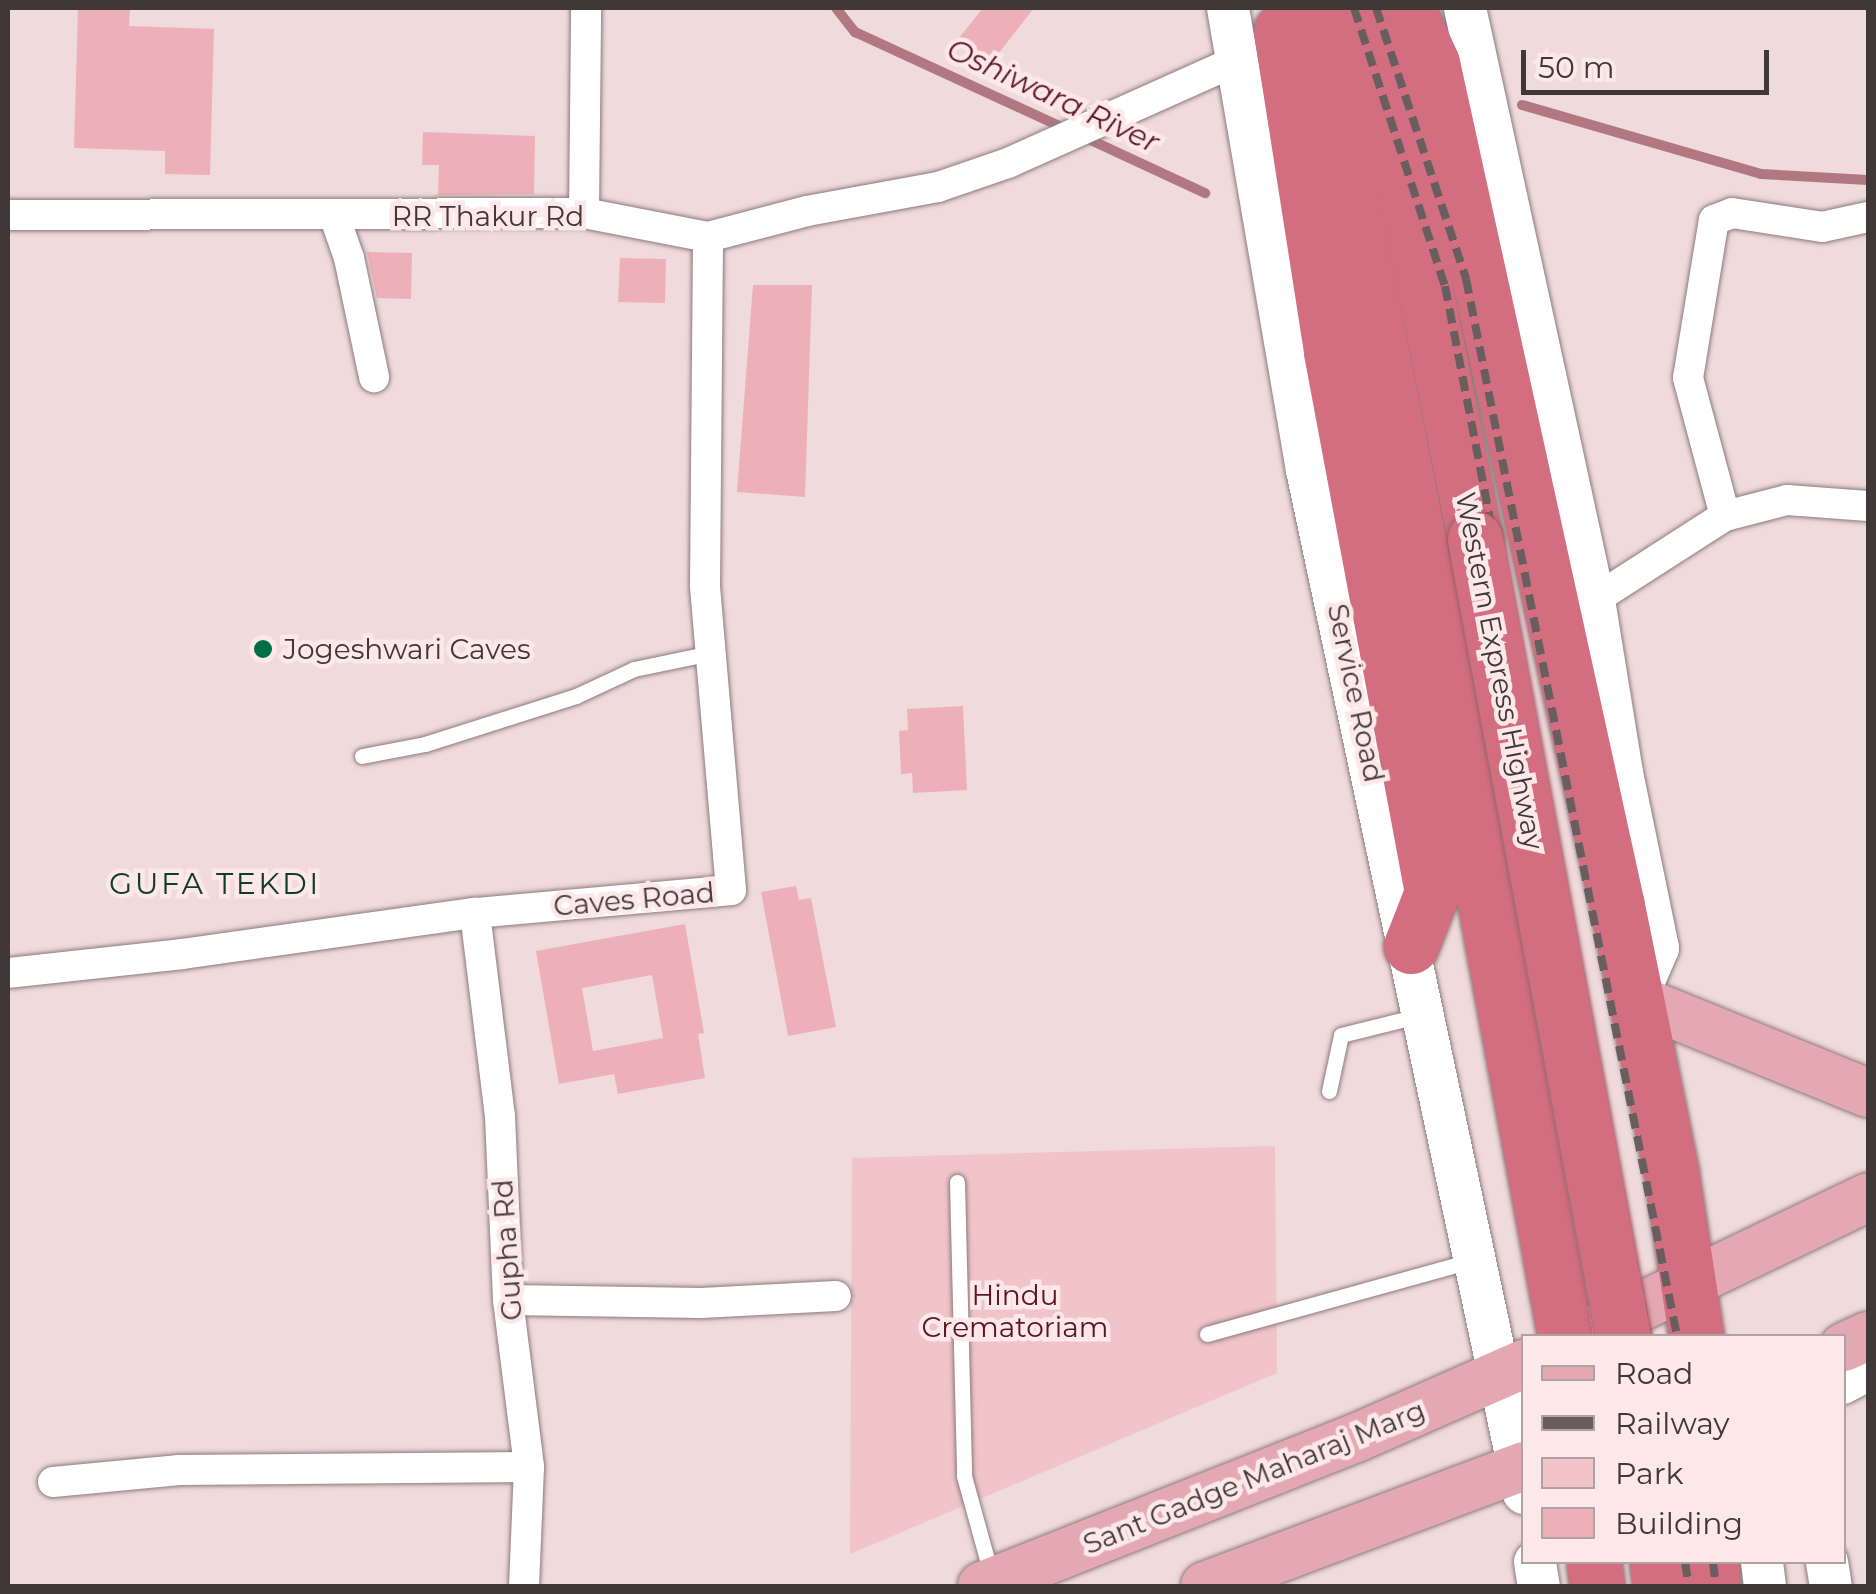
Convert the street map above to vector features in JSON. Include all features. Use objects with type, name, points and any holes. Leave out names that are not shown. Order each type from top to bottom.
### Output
[{"type":"highway","points":[[1277,8],[1331,352],[1432,892],[1410,946]]},
{"type":"highway","name":"Western Express Highway","points":[[1314,8],[1420,550],[1566,1334]]},
{"type":"highway","name":"Western Express Highway","points":[[1369,8],[1476,538],[1623,1334]]},
{"type":"highway","points":[[1408,8],[1432,62],[1612,808],[1630,892],[1636,999],[1696,1334]]},
{"type":"main road","points":[[1636,999],[1868,1093]]},
{"type":"main road","points":[[1583,1334],[1868,1196]]},
{"type":"main road","name":"Sant Gadge Maharaj Marg","points":[[988,1584],[1356,1438],[1513,1369]]},
{"type":"main road","points":[[1204,1586],[1521,1475]]},
{"type":"street","points":[[584,213],[586,8]]},
{"type":"street","name":"Service Road","points":[[1228,8],[1308,470],[1477,1259],[1513,1369],[1521,1463]]},
{"type":"street","points":[[1465,8],[1594,600],[1612,808]]},
{"type":"street","name":"RR Thakur Rd","points":[[8,215],[584,213],[708,237],[806,211],[938,187],[1008,162],[1236,61]]},
{"type":"street","points":[[1725,516],[1688,378],[1714,220],[1732,212],[1822,227],[1868,217]]},
{"type":"street","points":[[334,215],[349,258],[374,377]]},
{"type":"street","name":"Caves Road","points":[[8,973],[182,954],[476,913],[731,890],[705,586],[708,237]]},
{"type":"street","points":[[1594,600],[1725,516],[1787,500],[1868,506]]},
{"type":"street","name":"Gupha Rd","points":[[476,913],[500,1116],[508,1300],[529,1467],[524,1586]]},
{"type":"street","points":[[508,1300],[701,1303],[836,1296]]},
{"type":"street","points":[[1846,1388],[1868,1376]]},
{"type":"street","points":[[54,1482],[178,1470],[529,1467]]},
{"type":"lane","points":[[362,756],[426,744],[576,696],[634,669],[711,653]]},
{"type":"lane","points":[[1329,1091],[1340,1035],[1382,1021],[1425,1014]]},
{"type":"lane","points":[[957,1182],[964,1476],[988,1584]]},
{"type":"lane","points":[[1208,1334],[1477,1259]]},
{"type":"green space","name":"Hindu Crematoriam","points":[[1275,1146],[1277,1373],[850,1554],[852,1158]]},
{"type":"building","points":[[78,8],[130,8],[129,26],[214,29],[210,175],[165,174],[165,151],[74,148]]},
{"type":"building","points":[[983,8],[1034,8],[991,63],[959,38]]},
{"type":"building","points":[[423,132],[535,136],[534,194],[438,195],[439,165],[422,165]]},
{"type":"building","points":[[367,252],[412,253],[411,299],[377,298]]},
{"type":"building","points":[[620,258],[666,259],[665,303],[618,302]]},
{"type":"building","points":[[753,285],[812,285],[805,497],[737,492]]},
{"type":"building","points":[[963,706],[967,790],[913,793],[912,773],[901,774],[899,731],[908,730],[907,709]]},
{"type":"building","points":[[796,886],[799,900],[811,898],[836,1027],[788,1036],[761,892]]},
{"type":"building","points":[[685,924],[704,1033],[698,1034],[705,1078],[618,1094],[614,1074],[559,1084],[536,951]],"holes":[[[652,975],[663,1038],[593,1051],[582,988]]]},
{"type":"waterway","name":"Oshiwara River","points":[[836,8],[855,32],[1066,129]]},
{"type":"waterway","name":"Oshiwara River","points":[[1522,105],[1761,174],[1868,180]]},
{"type":"waterway","name":"Oshiwara River","points":[[1082,136],[1205,193]]},
{"type":"railway","points":[[1354,8],[1445,286],[1648,1334]]},
{"type":"railway","points":[[1376,8],[1466,279],[1677,1334]]},
{"type":"railway","points":[[1685,1564],[1689,1586]]},
{"type":"railway","points":[[1713,1564],[1716,1586]]},
{"type":"place","name":"Jogeshwari Caves","points":[[263,649]]},
{"type":"district","name":"GUFA TEKDI","points":[[215,884]]}]
